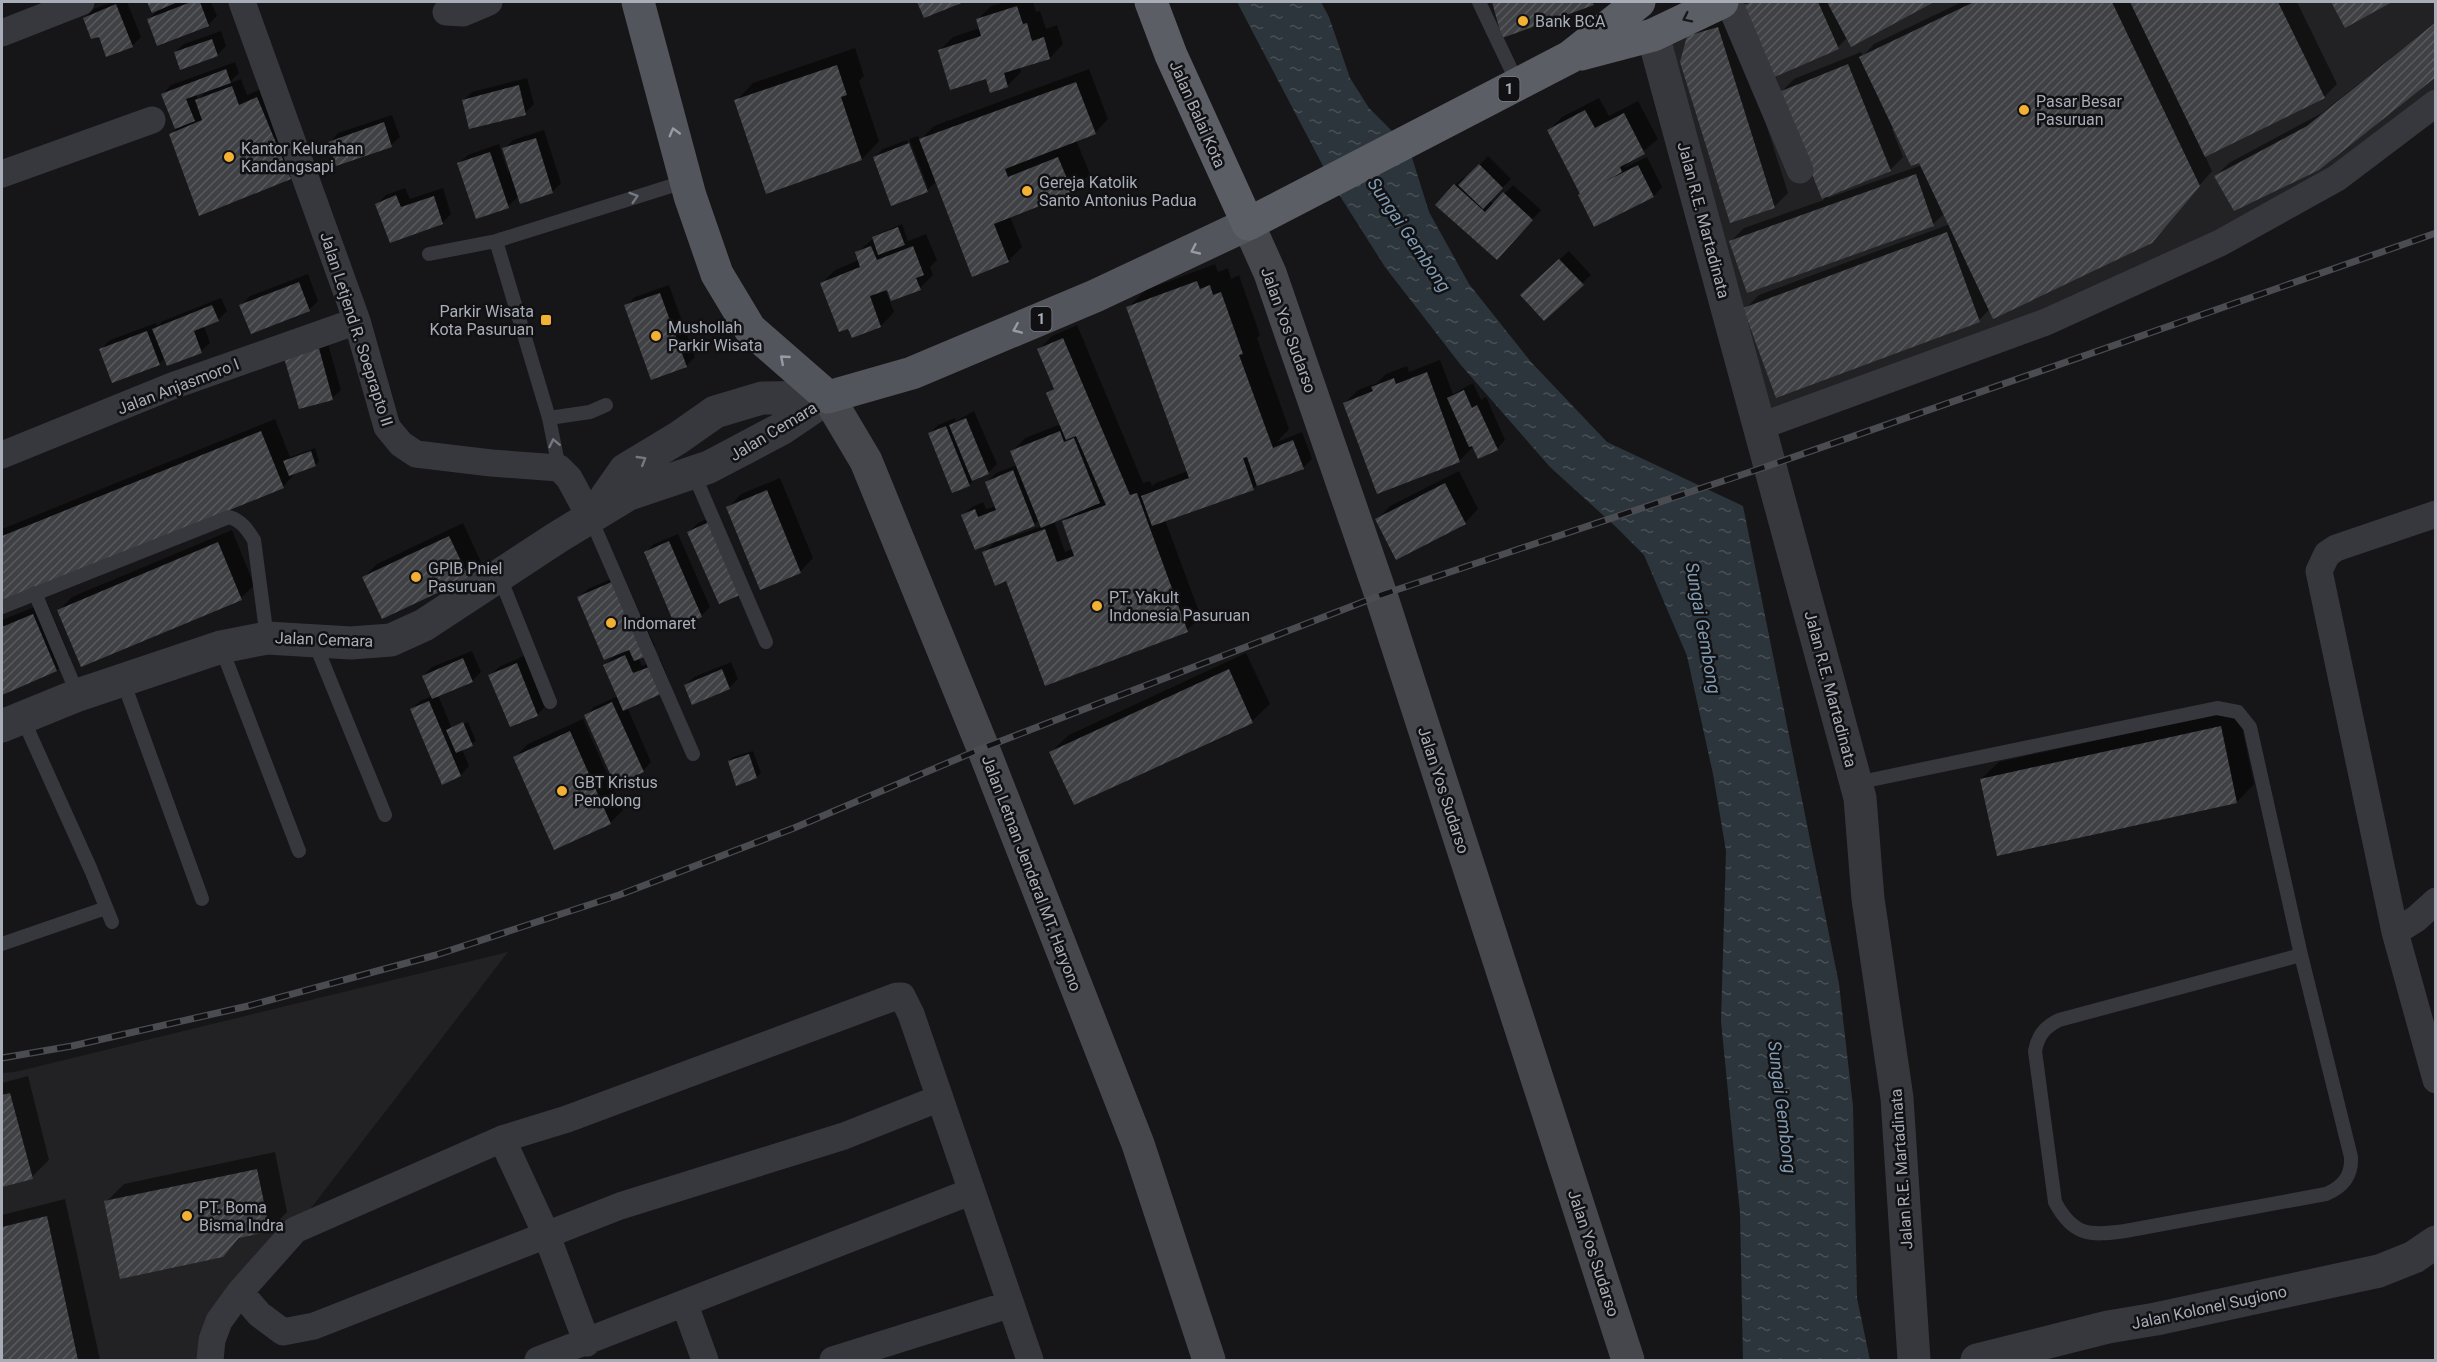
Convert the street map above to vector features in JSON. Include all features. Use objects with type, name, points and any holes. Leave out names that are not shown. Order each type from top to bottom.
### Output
[{"type":"highway","name":"Jalan Balai Kota","points":[[1151,2],[1172,55],[1248,224]]},
{"type":"highway","name":"1","points":[[1248,224],[1570,57],[1640,2]]},
{"type":"highway","name":"1","points":[[1570,57],[1653,35],[1722,2]]},
{"type":"main road","points":[[638,2],[690,196],[717,274],[750,329],[828,397]]},
{"type":"main road","points":[[1640,2],[1653,35]]},
{"type":"main road","name":"1","points":[[828,397],[912,373],[1095,296],[1248,224]]},
{"type":"main road","name":"Jalan Yos Sudarso","points":[[1248,224],[1270,273],[1381,595],[1628,1360]]},
{"type":"main road","name":"Jalan Letnan Jenderal MT. Haryono","points":[[828,397],[866,461],[988,759],[1138,1144],[1209,1360]]},
{"type":"street","points":[[2,33],[81,2]]},
{"type":"street","name":"Jalan Letjend R. Soeprapto II","points":[[242,2],[357,321],[387,427],[401,444],[416,454],[559,468]]},
{"type":"street","points":[[446,12],[462,13],[489,2]]},
{"type":"street","points":[[1729,2],[1800,170]]},
{"type":"street","name":"Jalan R.E. Martadinata","points":[[1653,35],[1761,426],[1860,798],[1868,899],[1897,1098],[1914,1360]]},
{"type":"street","points":[[1761,426],[2046,322],[2220,243],[2337,178],[2436,103]]},
{"type":"street","points":[[2,174],[152,120]]},
{"type":"street","name":"Jalan Anjasmoro I","points":[[2,455],[172,386],[357,321]]},
{"type":"street","name":"Jalan Cemara","points":[[12,721],[78,695],[221,647],[267,638],[351,643],[391,640],[424,625],[629,494],[709,467],[781,429],[828,397]]},
{"type":"street","name":"Jalan Cemara","points":[[591,519],[624,470],[678,438],[715,412],[762,398],[828,397]]},
{"type":"street","points":[[559,468],[569,478],[591,519]]},
{"type":"street","points":[[2436,514],[2336,549],[2327,554],[2319,571],[2395,932],[2436,1080]]},
{"type":"street","points":[[2395,932],[2416,919],[2436,901]]},
{"type":"street","points":[[210,1360],[212,1340],[219,1321],[240,1292],[295,1230],[502,1140],[567,1119],[897,996],[902,996],[911,1014],[970,1192],[1030,1360]]},
{"type":"street","points":[[240,1292],[277,1330],[289,1332],[314,1326],[620,1206],[844,1136],[940,1098]]},
{"type":"street","points":[[502,1140],[547,1236],[587,1342]]},
{"type":"street","points":[[538,1360],[685,1305],[970,1192]]},
{"type":"street","name":"Jalan Kolonel Sugiono","points":[[1990,1359],[2108,1327],[2156,1319],[2379,1270],[2414,1257],[2436,1242]]},
{"type":"street","points":[[833,1360],[1011,1304]]},
{"type":"street","points":[[685,1305],[705,1360]]},
{"type":"lane","points":[[1479,2],[1518,84]]},
{"type":"lane","points":[[429,254],[496,241],[687,181]]},
{"type":"lane","points":[[496,241],[549,418],[559,468]]},
{"type":"lane","points":[[549,418],[590,412],[606,405]]},
{"type":"lane","points":[[693,472],[766,642]]},
{"type":"lane","points":[[2,607],[230,517],[238,520],[254,540],[267,638]]},
{"type":"lane","points":[[591,519],[693,754]]},
{"type":"lane","points":[[500,575],[550,702]]},
{"type":"lane","points":[[35,593],[78,695]]},
{"type":"lane","points":[[313,639],[386,815]]},
{"type":"lane","points":[[221,647],[299,851]]},
{"type":"lane","points":[[123,681],[202,899]]},
{"type":"lane","points":[[1856,783],[2217,708],[2232,710],[2243,717],[2250,727],[2301,956],[2351,1157],[2349,1175],[2339,1188],[2326,1194],[2101,1234],[2087,1234],[2066,1220],[2055,1202],[2035,1051],[2038,1038],[2048,1026],[2059,1020],[2301,956]]},
{"type":"lane","points":[[12,721],[112,922]]},
{"type":"lane","points":[[2,944],[106,908]]},
{"type":"shaded area","points":[[1727,2],[2435,2],[2435,99],[2223,242],[1766,422],[1653,35]]},
{"type":"shaded area","points":[[508,952],[285,1242],[240,1292],[210,1360],[2,1360],[2,1073],[15,1072]]},
{"type":"water","name":"Sungai Gembong","points":[[1237,2],[1321,2],[1329,17],[1350,78],[1369,108],[1409,148],[1429,212],[1469,284],[1531,362],[1607,442],[1743,506],[1839,984],[1853,1106],[1857,1298],[1870,1360],[1743,1360],[1740,1213],[1721,1021],[1726,851],[1713,774],[1687,656],[1644,555],[1550,467],[1460,364],[1385,267],[1333,185]]},
{"type":"building","points":[[147,2],[178,2],[152,13]]},
{"type":"building","points":[[191,2],[200,2],[209,26],[157,46],[147,19]]},
{"type":"building","points":[[917,2],[964,2],[924,18]]},
{"type":"building","name":"Bank BCA","points":[[1492,2],[1592,2],[1594,5],[1502,38]]},
{"type":"building","points":[[1752,2],[1818,2],[1839,49],[1772,78],[1741,6]]},
{"type":"building","points":[[1827,2],[1934,2],[1851,47]]},
{"type":"building","name":"Pasar Besar Pasuruan","points":[[1974,2],[2112,2],[2200,186],[2152,243],[1993,319],[1919,163],[1911,166],[1859,57]]},
{"type":"building","name":"Pasar Besar Pasuruan","points":[[2130,2],[2278,2],[2325,98],[2205,157]]},
{"type":"building","points":[[2331,2],[2392,2],[2345,28]]},
{"type":"building","points":[[116,4],[133,47],[106,57],[99,37],[91,39],[83,18]]},
{"type":"building","points":[[1017,6],[1023,24],[1027,23],[1032,41],[1044,37],[1050,59],[1004,73],[1008,87],[990,93],[986,79],[950,90],[938,50],[981,36],[976,19]]},
{"type":"building","points":[[2436,22],[2436,77],[2319,170],[2234,211],[2214,176],[2307,126]]},
{"type":"building","points":[[1718,27],[1775,208],[1730,223],[1680,62],[1687,36]]},
{"type":"building","points":[[212,39],[218,56],[180,70],[174,52]]},
{"type":"building","points":[[1848,64],[1891,171],[1822,199],[1779,92]]},
{"type":"building","points":[[837,65],[847,95],[841,97],[862,160],[766,194],[734,100]]},
{"type":"building","points":[[226,69],[231,83],[186,99],[195,121],[175,129],[161,94]]},
{"type":"building","points":[[1076,82],[1096,134],[1005,169],[1008,177],[1058,157],[1073,193],[994,224],[1009,262],[972,277],[919,139]]},
{"type":"building","points":[[519,85],[526,115],[469,129],[462,100]]},
{"type":"building","name":"Kantor Kelurahan Kandangsapi","points":[[232,86],[239,105],[257,97],[291,179],[199,216],[169,134],[202,120],[195,100]]},
{"type":"building","points":[[1585,110],[1595,128],[1624,113],[1645,154],[1620,167],[1622,172],[1604,182],[1638,165],[1654,197],[1594,227],[1547,130]]},
{"type":"building","points":[[384,122],[392,147],[336,166],[328,142]]},
{"type":"building","points":[[536,138],[553,193],[520,204],[502,148]]},
{"type":"building","points":[[909,143],[928,192],[891,206],[873,157]]},
{"type":"building","points":[[490,152],[509,208],[476,219],[457,163]]},
{"type":"building","points":[[1479,164],[1503,188],[1483,209],[1458,185]]},
{"type":"building","points":[[1916,174],[1934,226],[1747,293],[1729,241]]},
{"type":"building","points":[[1454,184],[1485,212],[1503,192],[1533,220],[1497,260],[1435,205]]},
{"type":"building","points":[[396,195],[401,207],[434,196],[443,224],[390,243],[375,204]]},
{"type":"building","points":[[898,227],[905,245],[878,255],[872,237]]},
{"type":"building","points":[[1947,232],[1980,322],[1776,398],[1743,308]]},
{"type":"building","points":[[871,246],[877,260],[913,246],[924,275],[916,278],[921,290],[891,301],[887,290],[870,296],[881,327],[852,338],[848,329],[839,332],[820,283],[860,267],[855,252]]},
{"type":"building","points":[[1559,259],[1584,285],[1544,321],[1520,295]]},
{"type":"building","points":[[1197,281],[1200,289],[1210,285],[1213,295],[1221,292],[1243,354],[1239,355],[1273,448],[1293,440],[1304,469],[1257,486],[1247,457],[1243,458],[1254,490],[1152,526],[1141,496],[1189,478],[1126,307]]},
{"type":"building","points":[[299,282],[310,311],[251,334],[239,305]]},
{"type":"building","name":"Mushollah Parkir Wisata","points":[[660,293],[687,367],[651,380],[624,305]]},
{"type":"building","points":[[212,305],[219,321],[194,331],[202,353],[167,366],[152,329]]},
{"type":"building","points":[[147,331],[160,365],[112,383],[99,349]]},
{"type":"building","name":"PT. Yakult Indonesia Pasuruan","points":[[1063,338],[1130,495],[1137,493],[1188,632],[1045,686],[1006,581],[995,586],[982,552],[1045,529],[1057,562],[1074,556],[1062,521],[1106,505],[1076,436],[1066,440],[1046,393],[1054,389],[1037,349]]},
{"type":"building","points":[[317,341],[333,400],[299,409],[282,351]]},
{"type":"building","points":[[1427,372],[1460,462],[1377,494],[1343,403],[1373,391],[1371,387],[1394,378],[1396,384]]},
{"type":"building","points":[[1464,390],[1472,408],[1477,405],[1498,450],[1478,459],[1472,446],[1469,447],[1447,398]]},
{"type":"building","points":[[966,418],[989,474],[972,481],[949,425]]},
{"type":"building","points":[[946,426],[970,486],[952,493],[928,433]]},
{"type":"building","points":[[261,431],[284,488],[2,602],[2,536]]},
{"type":"building","points":[[1060,431],[1064,442],[1074,438],[1100,503],[1041,528],[1010,451]]},
{"type":"building","points":[[311,451],[316,466],[289,476],[283,461]]},
{"type":"building","points":[[1013,470],[1035,526],[975,550],[961,515],[975,509],[978,517],[996,510],[985,482]]},
{"type":"building","points":[[1445,483],[1466,524],[1396,560],[1375,519]]},
{"type":"building","points":[[767,490],[801,573],[760,590],[726,507]]},
{"type":"building","points":[[709,522],[740,595],[719,604],[687,532]]},
{"type":"building","name":"GPIB Pniel Pasuruan","points":[[449,536],[469,578],[382,619],[362,577]]},
{"type":"building","points":[[669,541],[702,617],[676,628],[644,552]]},
{"type":"building","points":[[218,542],[242,600],[81,667],[57,610]]},
{"type":"building","name":"Indomaret","points":[[614,581],[647,656],[634,661],[629,650],[604,660],[577,597]]},
{"type":"building","points":[[33,614],[57,671],[2,695],[2,627]]},
{"type":"building","points":[[625,655],[633,673],[652,666],[663,693],[623,711],[603,665]]},
{"type":"building","points":[[463,658],[473,682],[432,699],[422,676]]},
{"type":"building","points":[[517,663],[538,716],[510,727],[488,675]]},
{"type":"building","points":[[722,669],[730,689],[692,705],[684,685]]},
{"type":"building","points":[[1229,669],[1253,723],[1074,805],[1049,752]]},
{"type":"building","points":[[429,701],[461,776],[442,785],[410,709]]},
{"type":"building","points":[[612,702],[644,772],[615,785],[584,715]]},
{"type":"building","points":[[463,722],[473,746],[456,753],[446,730]]},
{"type":"building","points":[[2221,726],[2237,803],[1997,856],[1980,779]]},
{"type":"building","name":"GBT Kristus Penolong","points":[[570,731],[611,824],[554,850],[513,757]]},
{"type":"building","points":[[749,754],[757,778],[736,786],[728,761]]},
{"type":"building","points":[[10,1093],[33,1179],[2,1187],[2,1095]]},
{"type":"building","name":"PT. Boma Bisma Indra","points":[[257,1169],[270,1231],[239,1238],[223,1257],[120,1279],[104,1201]]},
{"type":"building","points":[[47,1216],[78,1360],[2,1360],[2,1227]]},
{"type":"railway","points":[[2,1058],[72,1046],[248,1006],[436,955],[619,895],[794,828],[983,748],[1381,595],[1771,465],[2436,233]]},
{"type":"place","name":"Bank BCA","points":[[1523,21]]},
{"type":"place","name":"Pasar Besar Pasuruan","points":[[2024,110]]},
{"type":"place","name":"Kantor Kelurahan Kandangsapi","points":[[229,157]]},
{"type":"place","name":"Gereja Katolik Santo Antonius Padua","points":[[1027,191]]},
{"type":"place","name":"Parkir Wisata Kota Pasuruan","points":[[546,320]]},
{"type":"place","name":"Mushollah Parkir Wisata","points":[[656,336]]},
{"type":"place","name":"GPIB Pniel Pasuruan","points":[[416,577]]},
{"type":"place","name":"PT. Yakult Indonesia Pasuruan","points":[[1097,606]]},
{"type":"place","name":"Indomaret","points":[[611,623]]},
{"type":"place","name":"GBT Kristus Penolong","points":[[562,791]]},
{"type":"place","name":"PT. Boma Bisma Indra","points":[[187,1216]]}]
